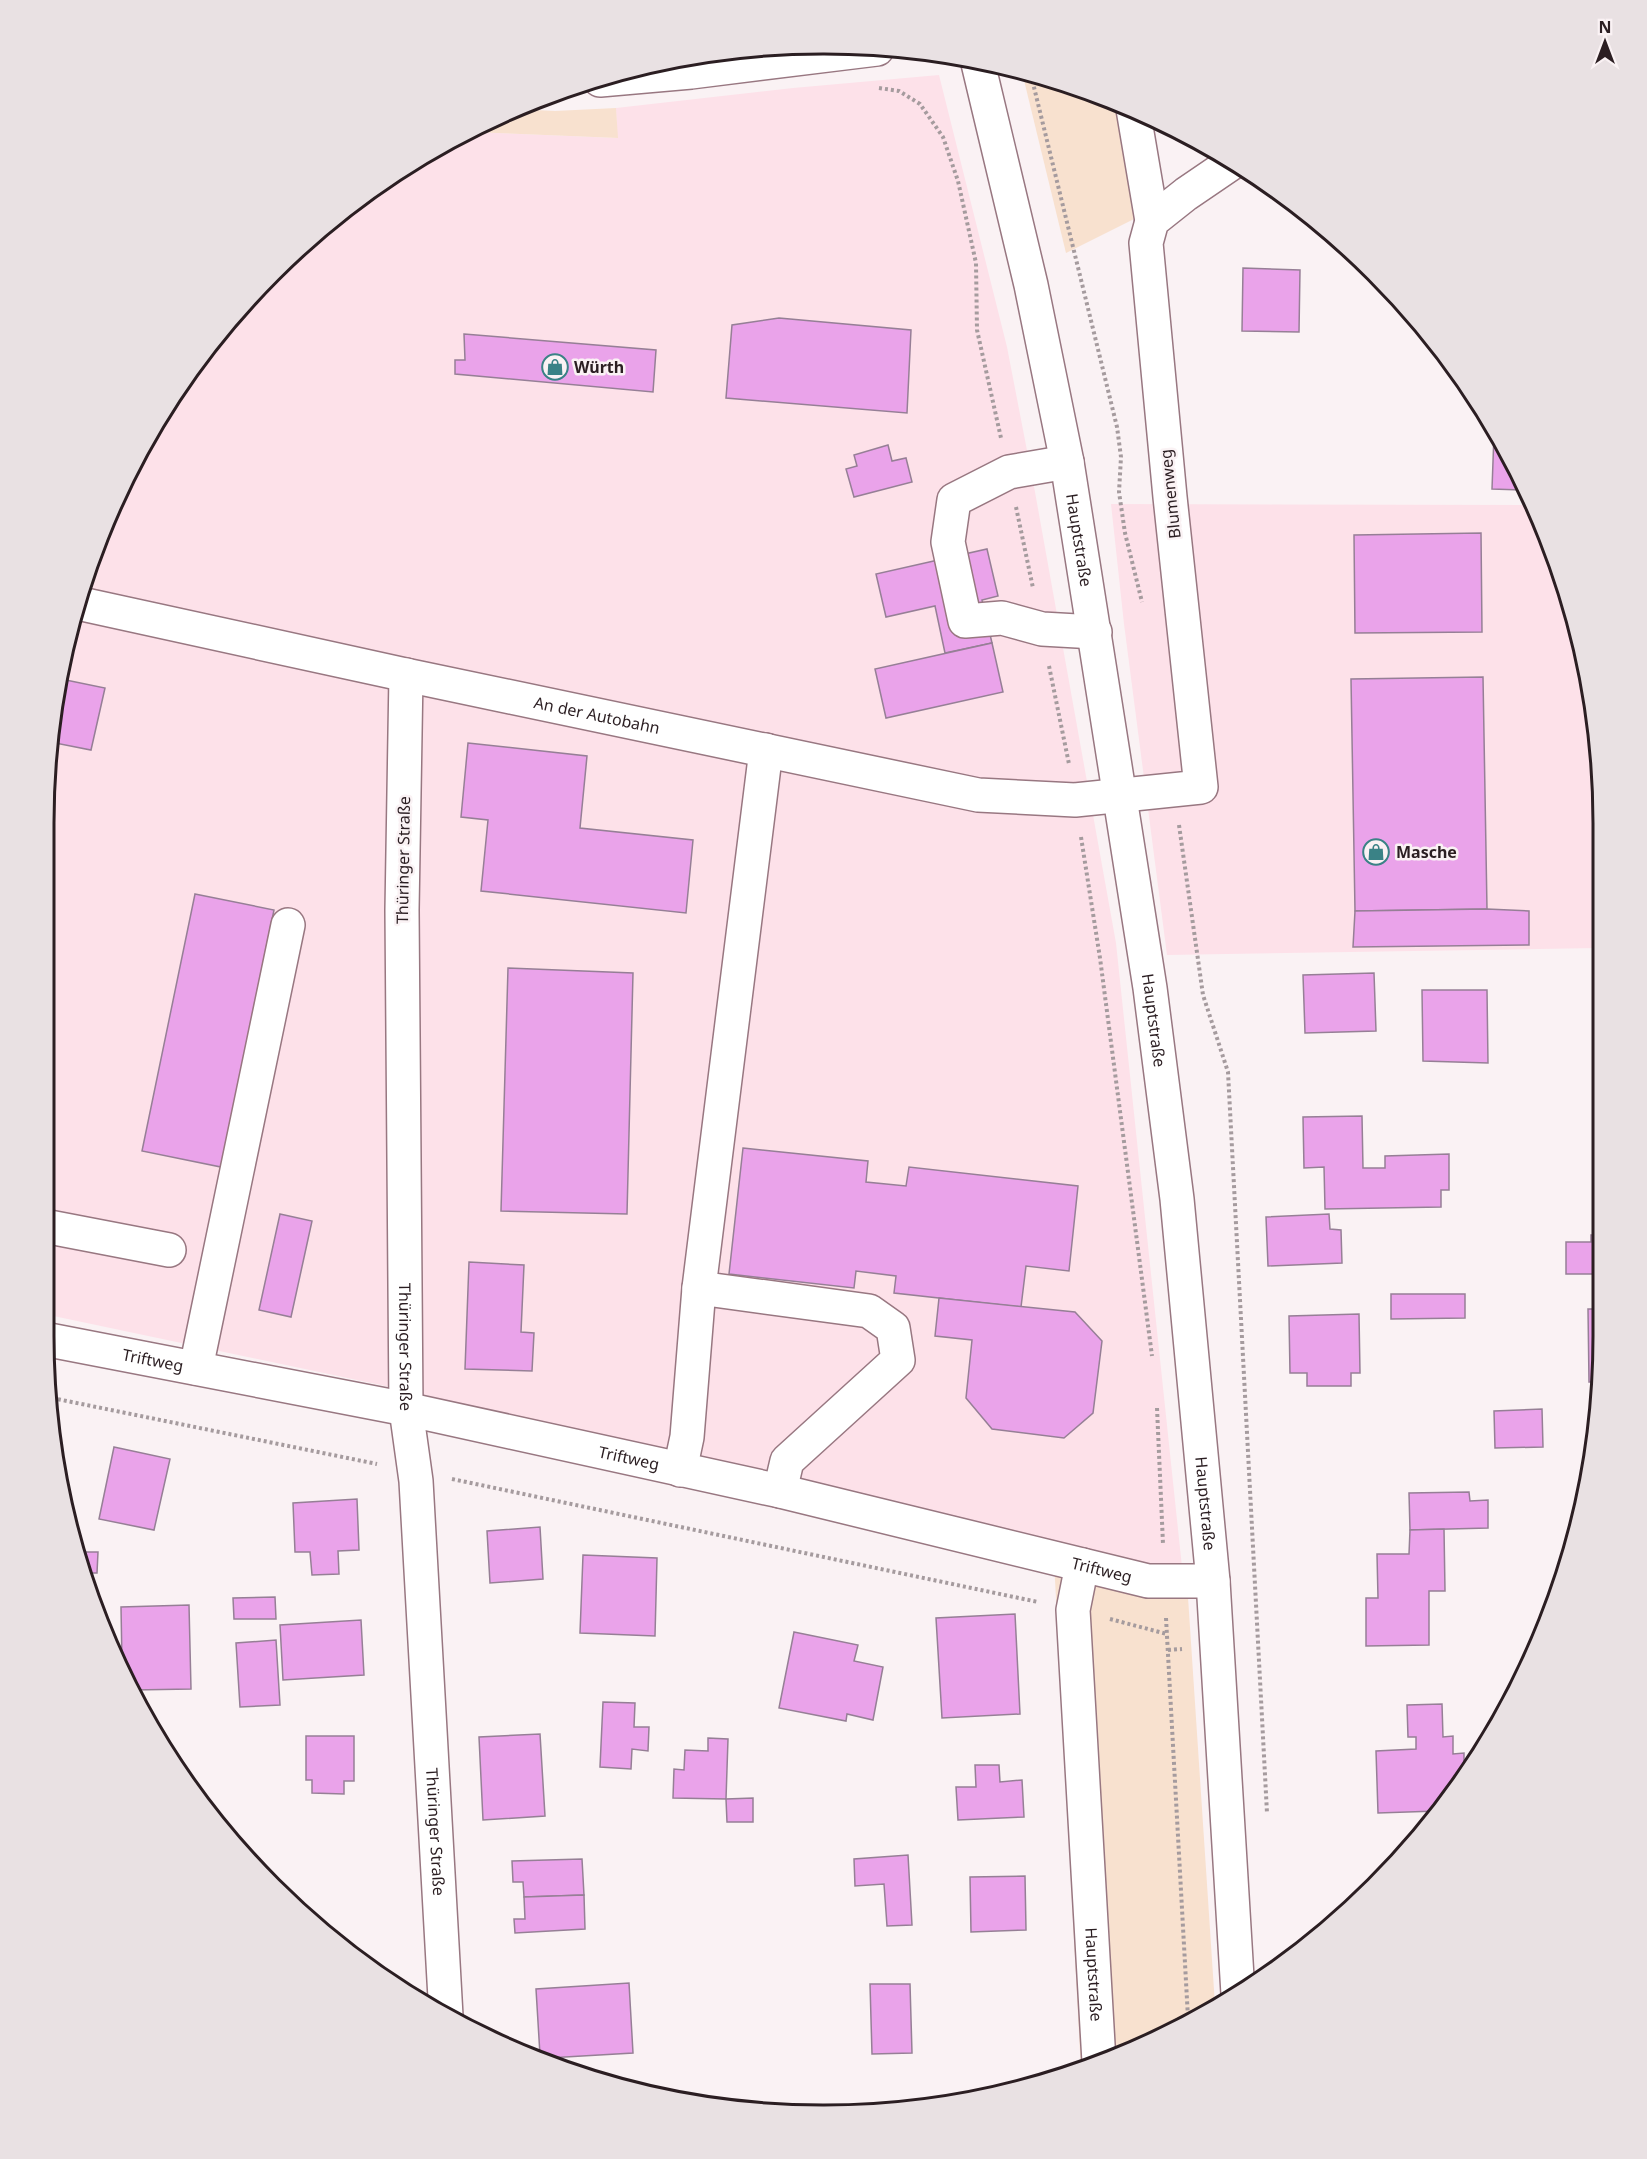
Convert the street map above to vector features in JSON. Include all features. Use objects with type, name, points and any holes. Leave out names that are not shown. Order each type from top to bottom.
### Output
[{"type":"main road","points":[[639,77],[834,54]]},
{"type":"main road","name":"Hauptstraße","points":[[980,70],[1031,285],[1067,462],[1150,988],[1177,1199],[1213,1581],[1237,1984]]},
{"type":"main road","points":[[1135,120],[1152,221],[1225,168]]},
{"type":"main road","name":"Blumenweg","points":[[1120,795],[1201,787],[1150,294],[1146,243],[1152,221]]},
{"type":"main road","points":[[1067,462],[1003,475],[954,500],[948,542],[965,621],[1002,618],[1042,629],[1095,632]]},
{"type":"main road","name":"An der Autobahn","points":[[86,605],[406,675],[978,795],[1075,800],[1120,795]]},
{"type":"main road","name":"Thüringer Straße","points":[[406,675],[402,910],[406,1409],[415,1472],[445,2005]]},
{"type":"main road","points":[[681,1470],[687,1437],[699,1288],[766,750]]},
{"type":"main road","points":[[196,1368],[288,925]]},
{"type":"main road","points":[[54,1228],[169,1250]]},
{"type":"main road","points":[[699,1288],[868,1311],[893,1328],[898,1360],[787,1461],[780,1491]]},
{"type":"main road","name":"Triftweg","points":[[54,1341],[406,1409],[780,1491],[1148,1581],[1213,1581]]},
{"type":"main road","name":"Hauptstraße","points":[[1082,1564],[1073,1610],[1099,2053]]},
{"type":"path","points":[[874,88],[899,91],[920,104],[943,137],[956,172],[976,263],[977,330],[1003,475],[1042,629],[1064,738]]},
{"type":"path","points":[[1088,880],[1101,958],[1153,1365]]},
{"type":"path","points":[[57,1399],[1073,1610],[1167,1634]]},
{"type":"path","points":[[1157,1400],[1164,1581]]},
{"type":"path","points":[[1168,1650],[1188,2013]]},
{"type":"shaded area","points":[[939,75],[1007,347],[1116,943],[1182,1567],[1148,1566],[395,1388],[54,1316],[54,824],[61,723],[80,624],[95,576],[133,483],[157,439],[213,355],[279,279],[355,213],[439,157],[484,133],[617,138],[616,108],[793,88]]},
{"type":"shaded area","points":[[1024,80],[1071,95],[1127,117],[1158,207],[1066,253]]},
{"type":"shaded area","points":[[616,108],[618,138],[484,133],[537,110]]},
{"type":"shaded area","points":[[1111,504],[1524,505],[1552,576],[1567,624],[1586,723],[1593,824],[1593,948],[1167,955],[1124,624]]},
{"type":"shaded area","points":[[1053,1542],[1148,1566],[1186,1567],[1215,1998],[1164,2026],[1080,2060]]},
{"type":"building","points":[[1243,268],[1300,270],[1299,332],[1242,331]]},
{"type":"building","points":[[779,318],[911,330],[907,413],[726,398],[732,325]]},
{"type":"building","name":"Würth","points":[[464,334],[656,350],[653,392],[455,374],[455,360],[465,360]]},
{"type":"building","points":[[888,445],[892,461],[906,458],[912,482],[854,497],[846,469],[857,466],[854,455]]},
{"type":"building","points":[[1494,446],[1517,490],[1492,489]]},
{"type":"building","points":[[1481,533],[1482,632],[1355,633],[1354,535]]},
{"type":"building","points":[[987,549],[998,596],[982,600],[992,643],[945,653],[935,606],[886,617],[876,574]]},
{"type":"building","points":[[992,643],[1003,692],[886,718],[875,669]]},
{"type":"building","points":[[1483,677],[1487,909],[1355,911],[1351,679]]},
{"type":"building","points":[[68,680],[105,688],[91,750],[59,744]]},
{"type":"building","points":[[468,743],[587,756],[580,828],[693,840],[686,913],[481,891],[488,820],[461,817]]},
{"type":"building","points":[[195,894],[274,910],[221,1167],[142,1151]]},
{"type":"building","points":[[1487,909],[1529,911],[1529,945],[1353,947],[1355,911]]},
{"type":"building","points":[[508,968],[633,973],[627,1214],[501,1211]]},
{"type":"building","points":[[1374,973],[1376,1031],[1305,1033],[1303,975]]},
{"type":"building","points":[[1422,990],[1487,990],[1488,1063],[1423,1061]]},
{"type":"building","points":[[1362,1116],[1363,1168],[1385,1168],[1385,1156],[1449,1154],[1449,1190],[1441,1190],[1441,1207],[1325,1209],[1324,1167],[1304,1168],[1303,1117]]},
{"type":"building","points":[[743,1148],[868,1161],[866,1182],[906,1186],[909,1167],[1078,1186],[1069,1271],[1026,1266],[1021,1307],[894,1293],[896,1276],[856,1271],[854,1288],[729,1274]]},
{"type":"building","points":[[280,1214],[312,1221],[291,1317],[259,1310]]},
{"type":"building","points":[[1329,1214],[1330,1229],[1341,1230],[1342,1263],[1268,1266],[1266,1217]]},
{"type":"building","points":[[1591,1235],[1593,1235],[1593,1274],[1566,1274],[1566,1242],[1591,1242]]},
{"type":"building","points":[[469,1262],[524,1265],[521,1332],[534,1333],[532,1371],[465,1369]]},
{"type":"building","points":[[1391,1294],[1465,1294],[1465,1318],[1391,1319]]},
{"type":"building","points":[[939,1298],[1075,1312],[1102,1341],[1093,1413],[1064,1438],[992,1429],[966,1398],[972,1340],[935,1336]]},
{"type":"building","points":[[1588,1309],[1593,1309],[1591,1382],[1589,1382]]},
{"type":"building","points":[[1359,1314],[1360,1373],[1351,1373],[1351,1386],[1307,1386],[1307,1373],[1290,1373],[1289,1316]]},
{"type":"building","points":[[1542,1409],[1543,1447],[1495,1448],[1494,1411]]},
{"type":"building","points":[[114,1447],[170,1459],[154,1530],[99,1519]]},
{"type":"building","points":[[1469,1492],[1470,1501],[1488,1500],[1488,1528],[1410,1530],[1409,1493]]},
{"type":"building","points":[[357,1499],[359,1550],[338,1551],[339,1574],[312,1575],[310,1552],[295,1552],[293,1503]]},
{"type":"building","points":[[540,1527],[543,1579],[490,1583],[487,1531]]},
{"type":"building","points":[[1444,1529],[1445,1591],[1429,1591],[1429,1645],[1366,1646],[1366,1598],[1378,1598],[1377,1554],[1409,1554],[1410,1530]]},
{"type":"building","points":[[85,1552],[98,1552],[97,1573],[92,1573]]},
{"type":"building","points":[[583,1555],[657,1558],[655,1636],[580,1633]]},
{"type":"building","points":[[275,1597],[276,1619],[234,1619],[233,1598]]},
{"type":"building","points":[[189,1605],[191,1689],[141,1690],[122,1650],[121,1607]]},
{"type":"building","points":[[1015,1614],[1020,1714],[942,1718],[936,1618]]},
{"type":"building","points":[[361,1620],[364,1675],[283,1680],[280,1625]]},
{"type":"building","points":[[794,1632],[858,1645],[854,1661],[883,1667],[873,1720],[847,1714],[846,1721],[779,1708]]},
{"type":"building","points":[[276,1640],[280,1705],[240,1707],[236,1643]]},
{"type":"building","points":[[603,1702],[635,1703],[634,1727],[649,1727],[648,1751],[632,1749],[631,1769],[600,1767]]},
{"type":"building","points":[[1442,1704],[1443,1737],[1453,1736],[1453,1754],[1464,1753],[1464,1761],[1428,1811],[1378,1813],[1376,1751],[1416,1749],[1416,1737],[1408,1737],[1407,1705]]},
{"type":"building","points":[[540,1734],[545,1816],[483,1820],[479,1737]]},
{"type":"building","points":[[306,1736],[354,1736],[354,1781],[344,1781],[344,1794],[312,1793],[312,1780],[306,1780]]},
{"type":"building","points":[[708,1738],[728,1739],[726,1799],[673,1798],[674,1769],[684,1770],[685,1750],[708,1751]]},
{"type":"building","points":[[975,1765],[999,1765],[1000,1782],[1022,1780],[1024,1817],[958,1820],[956,1787],[976,1787]]},
{"type":"building","points":[[753,1798],[753,1822],[727,1822],[726,1799]]},
{"type":"building","points":[[908,1855],[912,1925],[887,1926],[884,1884],[855,1886],[854,1859]]},
{"type":"building","points":[[582,1859],[584,1895],[524,1897],[523,1882],[513,1882],[512,1861]]},
{"type":"building","points":[[1025,1876],[1026,1930],[971,1932],[970,1877]]},
{"type":"building","points":[[584,1895],[585,1929],[515,1933],[514,1919],[525,1919],[524,1897]]},
{"type":"building","points":[[629,1983],[633,2053],[559,2057],[540,2050],[536,1989]]},
{"type":"building","points":[[870,1984],[910,1984],[912,2053],[872,2054]]},
{"type":"place","name":"Würth","points":[[555,367]]},
{"type":"place","name":"Masche","points":[[1376,852]]}]
